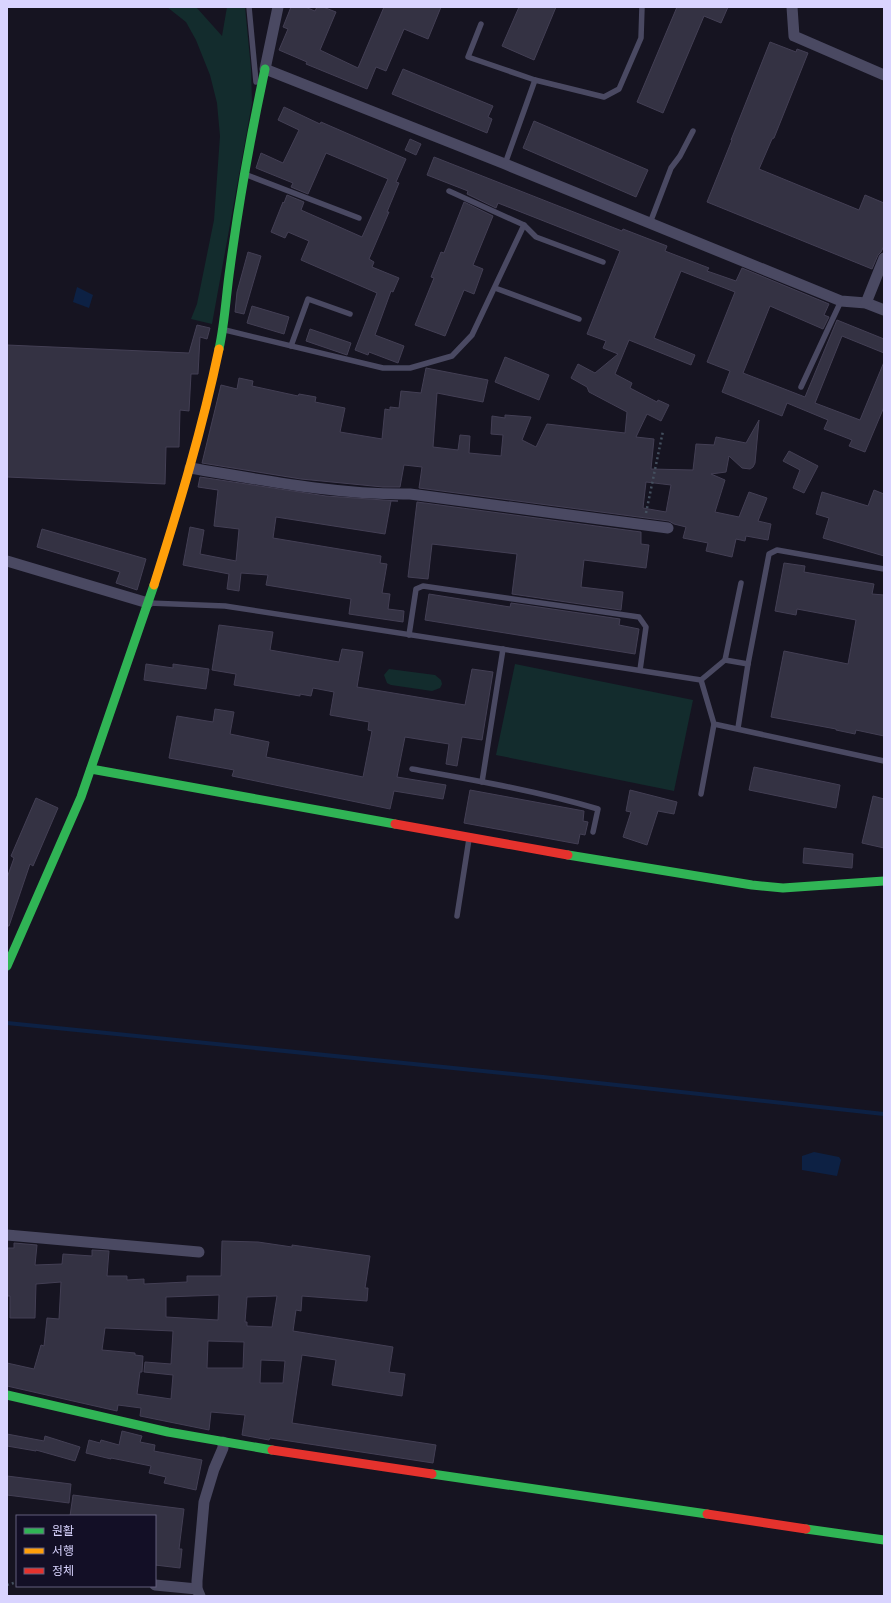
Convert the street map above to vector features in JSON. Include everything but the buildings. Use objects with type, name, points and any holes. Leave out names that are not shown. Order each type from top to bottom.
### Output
[{"type":"street","points":[[7,966],[68,826],[91,769],[148,603],[190,468],[207,406],[223,330],[230,267],[245,174],[278,7]]},
{"type":"street","points":[[792,7],[794,36],[884,75]]},
{"type":"street","points":[[265,70],[505,164],[841,301],[866,303],[884,310]]},
{"type":"street","points":[[866,303],[884,258]]},
{"type":"street","points":[[190,468],[325,490],[374,495],[410,494],[668,528]]},
{"type":"street","points":[[7,561],[148,603]]},
{"type":"street","points":[[91,769],[469,837],[752,885],[783,888],[884,881]]},
{"type":"street","points":[[7,1235],[199,1252]]},
{"type":"street","points":[[7,1394],[168,1432],[223,1442],[534,1490],[884,1540]]},
{"type":"street","points":[[156,1585],[198,1592],[204,1502],[214,1469],[223,1448],[223,1442]]},
{"type":"lane","points":[[249,7],[258,103]]},
{"type":"lane","points":[[481,24],[468,58],[535,80],[604,97],[620,89],[641,38],[642,7]]},
{"type":"lane","points":[[505,164],[535,80]]},
{"type":"lane","points":[[650,224],[670,168],[680,156],[693,131]]},
{"type":"lane","points":[[245,174],[359,218]]},
{"type":"lane","points":[[449,191],[524,225],[536,237],[603,262]]},
{"type":"lane","points":[[223,330],[383,368],[410,368],[452,356],[472,335],[524,225]]},
{"type":"lane","points":[[495,288],[579,319]]},
{"type":"lane","points":[[291,346],[308,299],[350,314]]},
{"type":"lane","points":[[801,387],[841,301]]},
{"type":"lane","points":[[738,728],[768,554],[777,550],[884,569]]},
{"type":"lane","points":[[148,603],[225,606],[701,680],[725,660],[741,583]]},
{"type":"lane","points":[[409,635],[416,589],[423,586],[639,617],[646,627],[640,670]]},
{"type":"lane","points":[[482,782],[504,649]]},
{"type":"lane","points":[[725,660],[748,664]]},
{"type":"lane","points":[[701,680],[714,724],[701,794]]},
{"type":"lane","points":[[714,724],[884,761]]},
{"type":"lane","points":[[412,769],[577,802],[598,809],[593,832]]},
{"type":"lane","points":[[457,916],[469,837]]},
{"type":"path","points":[[644,525],[663,431]]},
{"type":"green space","points":[[167,7],[196,7],[222,36],[227,7],[245,7],[251,69],[252,103],[212,324],[191,319],[197,304],[214,220],[220,136],[217,103],[210,75],[196,40],[186,22]]},
{"type":"green space","points":[[515,664],[693,700],[674,791],[496,755]]},
{"type":"green space","points":[[389,669],[435,675],[441,680],[442,684],[440,688],[432,691],[391,685],[387,683],[384,675]]},
{"type":"water","points":[[77,287],[93,295],[89,308],[73,302]]},
{"type":"water","points":[[814,1152],[839,1157],[841,1160],[837,1176],[802,1170],[802,1156]]},
{"type":"waterway","points":[[7,1023],[543,1077],[884,1114]]},
{"type":"traffic: fast","points":[[219,349],[241,193],[265,69]]},
{"type":"traffic: fast","points":[[7,966],[81,797],[154,585]]},
{"type":"traffic: fast","points":[[91,769],[395,824]]},
{"type":"traffic: fast","points":[[568,855],[752,885],[783,888],[884,881]]},
{"type":"traffic: fast","points":[[7,1395],[168,1432],[272,1450]]},
{"type":"traffic: fast","points":[[432,1474],[707,1514]]},
{"type":"traffic: fast","points":[[806,1529],[884,1540]]},
{"type":"traffic: slow","points":[[154,585],[190,468],[219,349]]},
{"type":"traffic: jam","points":[[395,824],[568,855]]},
{"type":"traffic: jam","points":[[272,1450],[432,1474]]},
{"type":"traffic: jam","points":[[707,1514],[806,1529]]}]
